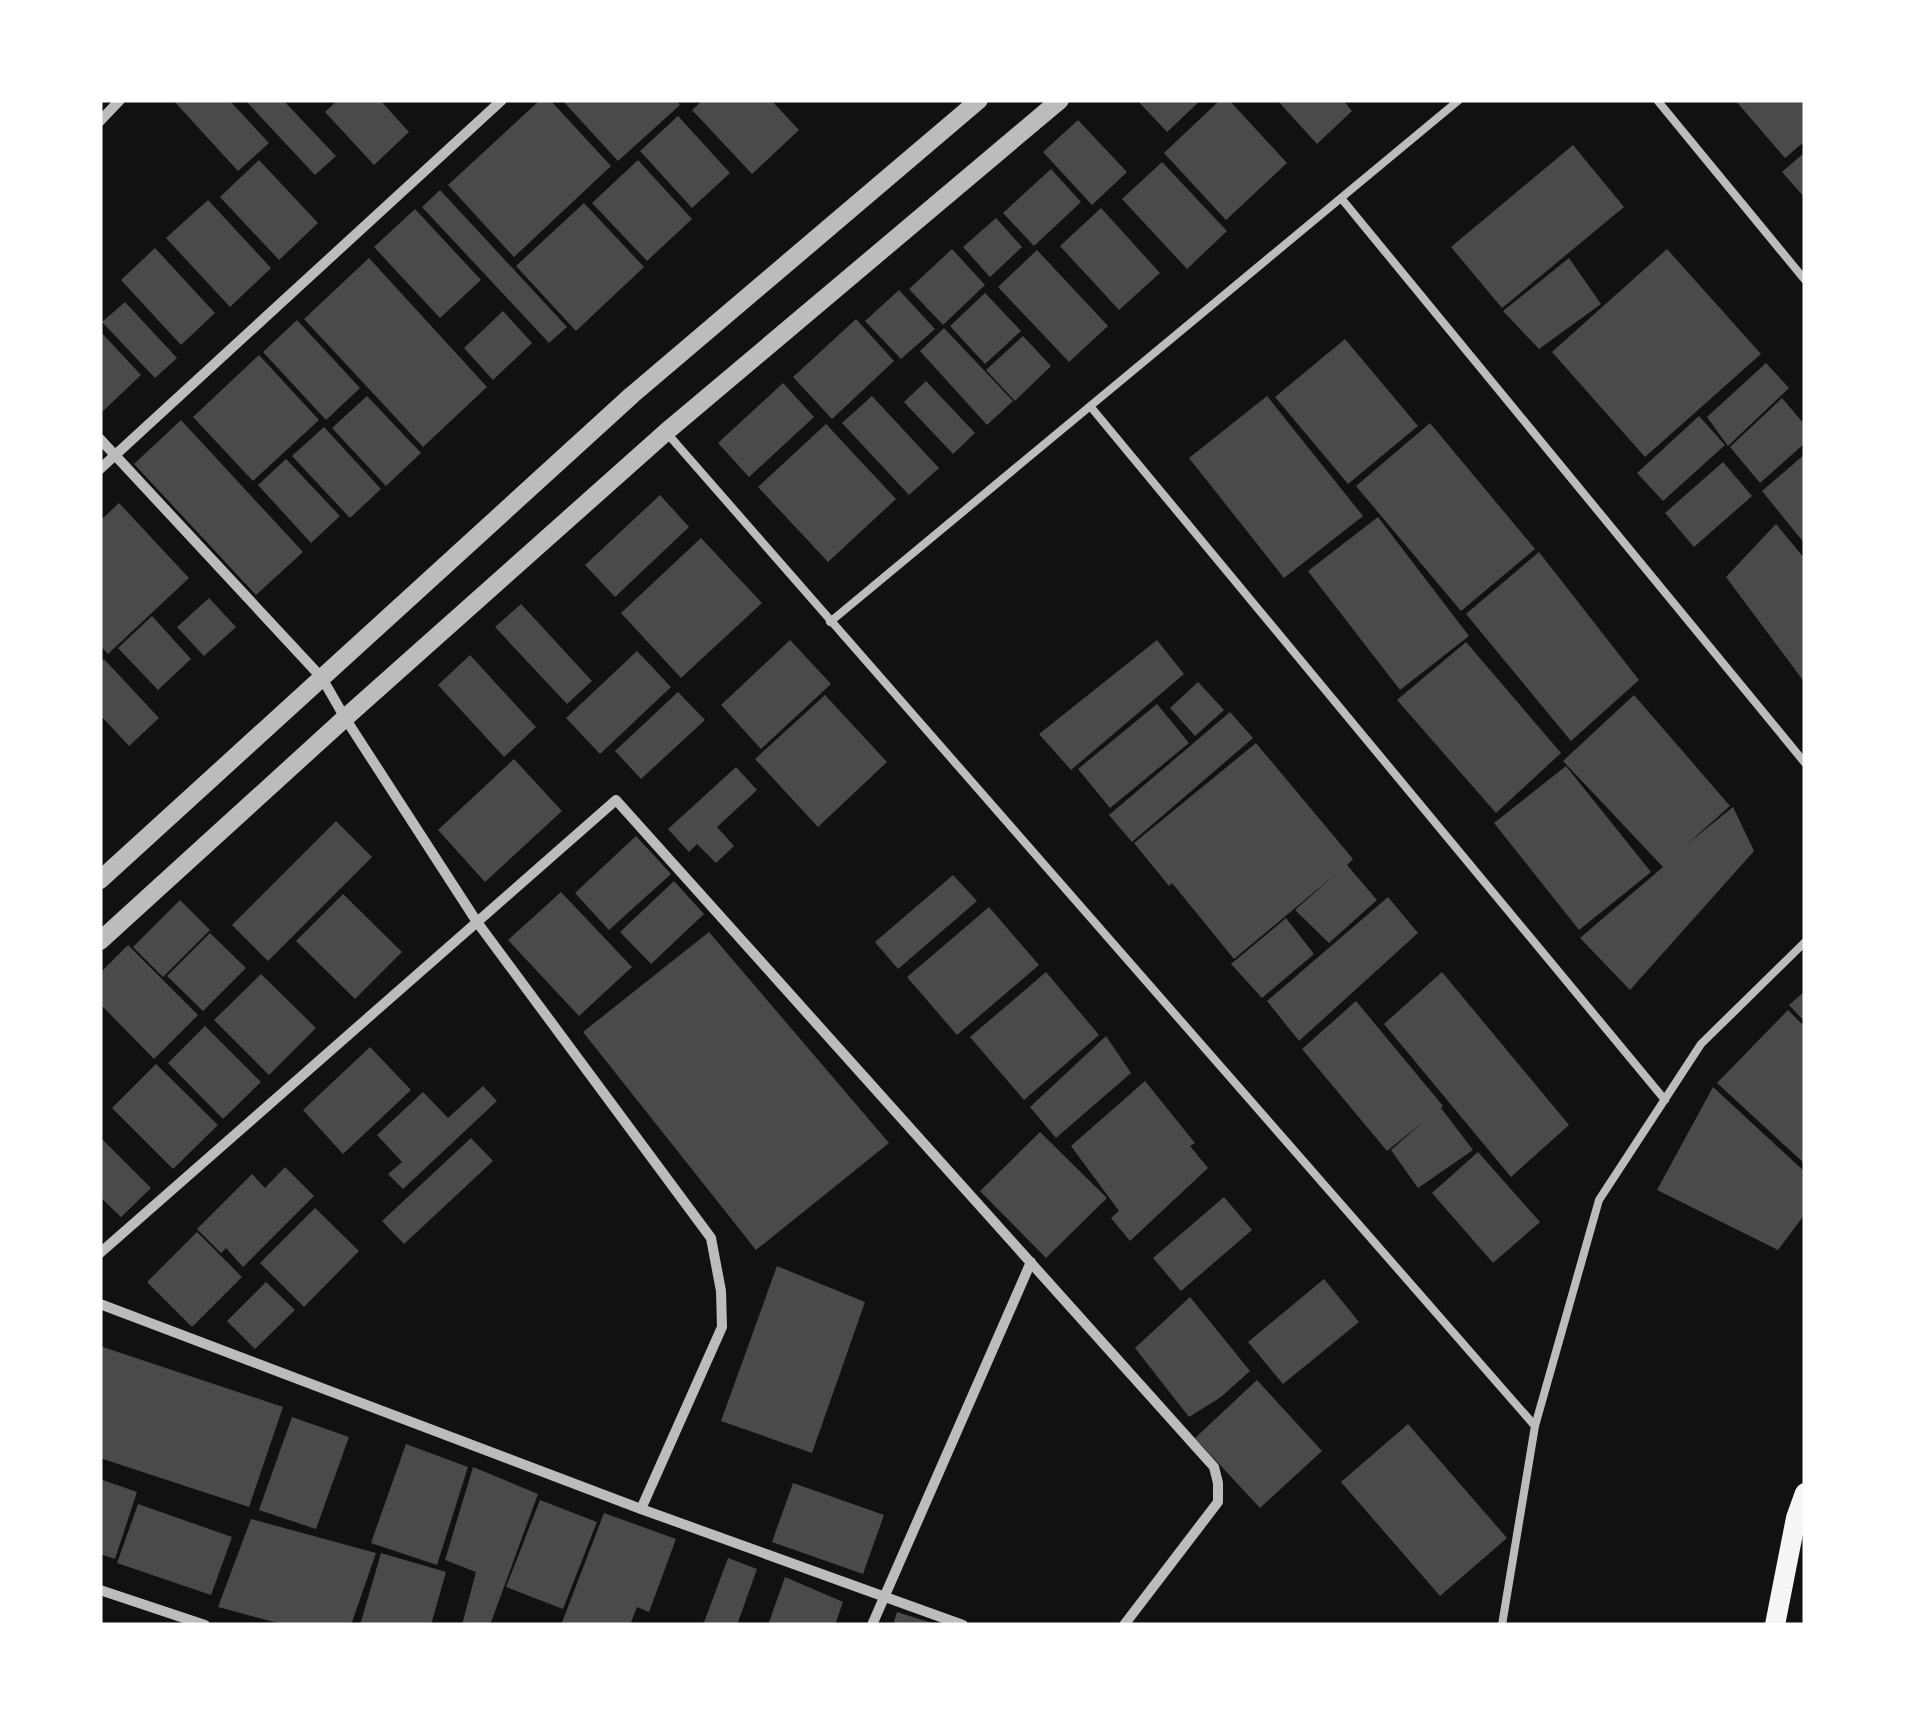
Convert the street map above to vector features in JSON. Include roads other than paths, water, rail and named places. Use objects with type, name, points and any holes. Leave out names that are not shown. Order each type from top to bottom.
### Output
[{"type":"main road","points":[[1775,1625],[1796,1518],[1805,1492]]},
{"type":"street","points":[[100,122],[120,100]]},
{"type":"street","points":[[100,469],[502,100]]},
{"type":"street","points":[[100,880],[632,395],[979,100]]},
{"type":"street","points":[[100,941],[666,432],[1060,100]]},
{"type":"street","points":[[100,439],[322,678],[477,922],[711,1238],[721,1291],[722,1328],[641,1508]]},
{"type":"street","points":[[100,1253],[616,800],[1214,1467],[1218,1502],[1124,1625]]},
{"type":"street","points":[[872,1625],[1030,1262]]},
{"type":"street","points":[[100,1304],[963,1625]]},
{"type":"street","points":[[100,1590],[205,1625]]},
{"type":"lane","points":[[830,622],[1459,100]]},
{"type":"lane","points":[[1657,100],[1805,280]]},
{"type":"lane","points":[[1341,198],[1805,763]]},
{"type":"lane","points":[[1090,406],[1665,1100]]},
{"type":"lane","points":[[666,432],[1535,1426]]},
{"type":"lane","points":[[1502,1625],[1535,1426],[1598,1200],[1701,1044],[1805,942]]}]
